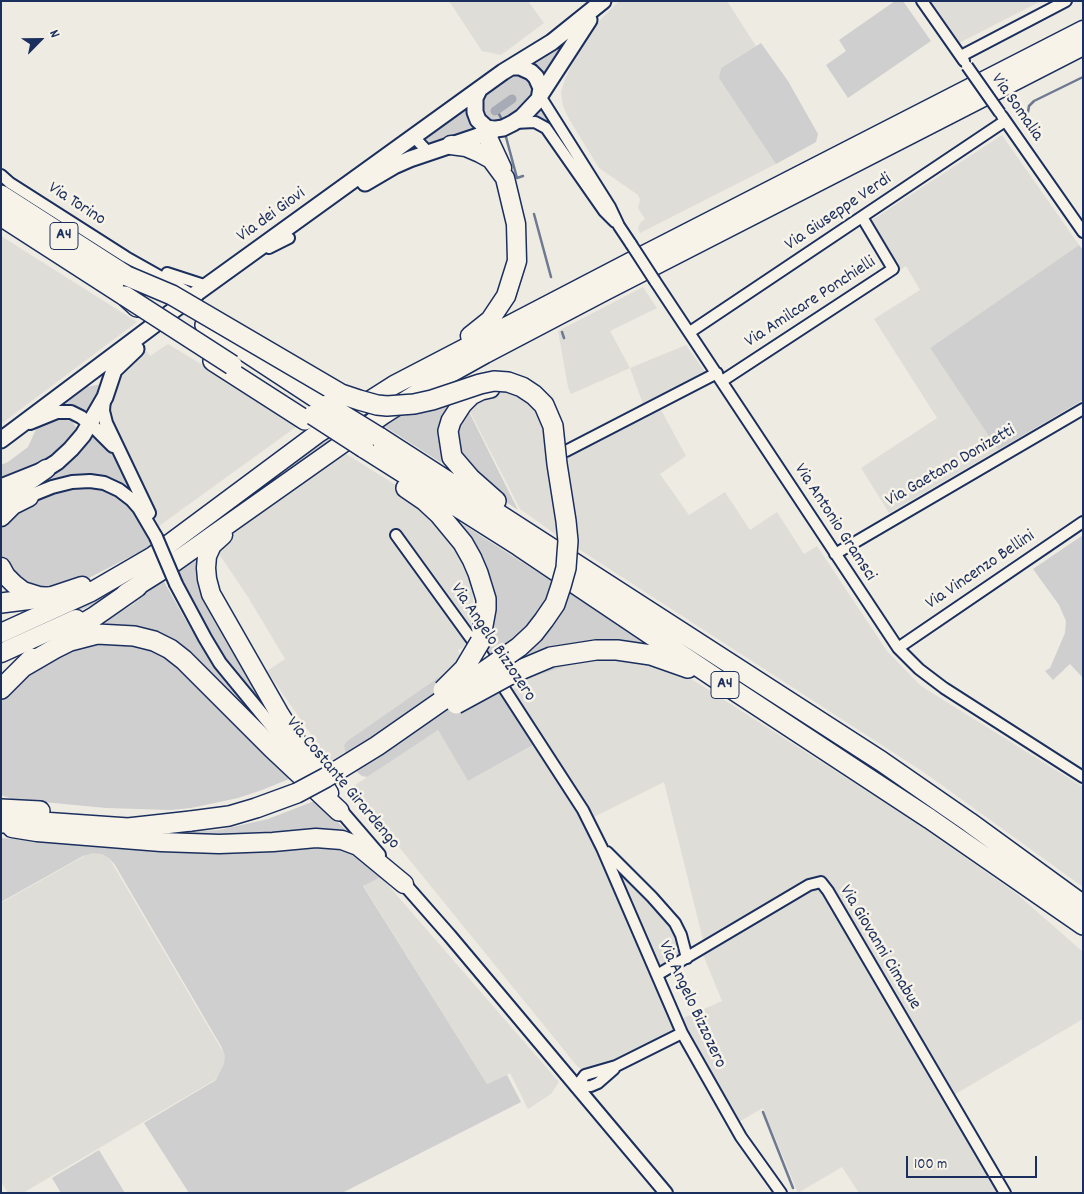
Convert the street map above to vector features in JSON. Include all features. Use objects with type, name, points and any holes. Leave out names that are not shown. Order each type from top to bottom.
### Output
[{"type":"highway","points":[[1,633],[74,601],[138,564],[180,537],[317,434],[409,377],[1083,30]]},
{"type":"highway","points":[[1,689],[33,656],[47,645],[94,617],[418,392],[485,354],[1083,46]]},
{"type":"highway","points":[[409,377],[434,357],[481,328],[497,312],[506,296],[517,261],[516,224],[505,178],[489,140],[490,130]]},
{"type":"highway","points":[[451,145],[466,147],[480,152],[491,159],[505,178]]},
{"type":"highway","name":"A4","points":[[1,195],[131,269],[205,325],[315,413]]},
{"type":"highway","name":"A4","points":[[1,216],[232,365],[315,413],[520,546],[720,682],[930,820],[1083,925]]},
{"type":"highway","points":[[1,825],[42,822],[128,828],[229,816],[288,797],[346,766],[519,647],[534,633],[555,604],[566,568],[568,541],[561,457],[554,426],[544,405],[534,395],[522,387],[508,382],[494,381],[414,404],[387,406],[359,400],[342,394],[172,296],[131,269]]},
{"type":"highway","points":[[126,296],[145,316],[198,351],[315,413]]},
{"type":"highway","points":[[561,457],[538,408],[530,399],[519,392],[506,388],[481,390],[471,395],[450,421],[448,431],[452,457],[470,478],[504,508],[598,572],[757,675],[796,706]]},
{"type":"highway","points":[[366,446],[453,529],[463,543],[478,573],[486,599],[486,610],[480,642],[464,669],[388,738]]},
{"type":"highway","name":"A4","points":[[366,446],[796,706],[881,761],[969,822],[1083,905]]},
{"type":"highway","points":[[2,507],[26,483],[46,469]]},
{"type":"highway","points":[[2,507],[12,505],[29,497]]},
{"type":"highway","points":[[254,506],[236,526],[212,546],[207,556],[206,579],[211,594],[236,640],[340,811]]},
{"type":"highway","points":[[1,603],[49,597],[72,591],[138,564]]},
{"type":"highway","points":[[1,567],[6,576],[23,590],[39,596],[49,597]]},
{"type":"highway","points":[[1,653],[61,627],[137,587]]},
{"type":"highway","points":[[23,667],[70,641],[98,634],[134,636],[154,641],[170,649],[184,660],[272,748],[340,811]]},
{"type":"highway","points":[[388,738],[513,673],[540,661],[564,654],[596,650],[616,650],[651,655],[720,682]]},
{"type":"highway","points":[[1,799],[67,814]]},
{"type":"highway","points":[[1,809],[138,820],[191,821]]},
{"type":"highway","points":[[1,825],[37,832],[161,842],[219,844],[316,838],[342,840],[358,846],[404,884]]},
{"type":"main road","points":[[604,1],[577,35],[552,79],[535,104],[513,124],[490,130],[478,120],[475,112],[475,98],[479,90],[512,67],[545,48],[604,1]]},
{"type":"main road","points":[[512,67],[520,67],[531,72],[539,82],[541,95]]},
{"type":"main road","name":"Via dei Giovi","points":[[7,436],[207,286],[479,90]]},
{"type":"main road","name":"Via dei Giovi","points":[[1,487],[46,469],[57,462],[82,435],[105,396],[112,376],[124,359],[289,238],[378,175],[410,159],[481,135],[490,130]]},
{"type":"street","name":"Via Somalia","points":[[922,1],[1083,232]]},
{"type":"street","points":[[960,56],[1066,1]]},
{"type":"street","name":"Via Antonio Gramsci","points":[[552,79],[549,95],[553,115]]},
{"type":"street","name":"Via Antonio Gramsci","points":[[541,95],[610,207],[619,226],[898,648],[919,669],[944,688],[1083,778]]},
{"type":"street","name":"Via Giuseppe Verdi","points":[[690,332],[862,217],[1003,117]]},
{"type":"street","name":"Via Antonio Gramsci","points":[[513,124],[536,122],[546,128],[604,211],[619,226]]},
{"type":"street","points":[[414,137],[429,153]]},
{"type":"street","name":"Via Torino","points":[[1,175],[131,269],[194,296]]},
{"type":"street","name":"Via Amilcare Ponchielli","points":[[719,377],[893,269],[862,217]]},
{"type":"street","points":[[194,296],[204,295],[261,253],[289,238]]},
{"type":"street","name":"Via Torino","points":[[131,269],[207,286]]},
{"type":"street","points":[[561,457],[719,377]]},
{"type":"street","name":"Via Costante Girardengo","points":[[105,396],[103,408],[105,420],[155,527],[156,537],[176,584],[200,631],[220,663],[340,811],[666,1193]]},
{"type":"street","name":"Via Gaetano Donizetti","points":[[835,554],[1083,408]]},
{"type":"street","name":"Via Costante Girardengo","points":[[7,436],[42,417],[57,412],[71,412],[81,417],[99,432],[111,445],[130,474]]},
{"type":"street","points":[[29,497],[52,487],[72,482],[95,481],[104,483],[119,490],[132,500],[139,508],[156,537]]},
{"type":"street","name":"Via Vincenzo Bellini","points":[[898,648],[1083,522]]},
{"type":"street","name":"Via Angelo Bizzozero","points":[[396,535],[485,659],[584,810],[682,1033],[741,1137],[781,1193]]},
{"type":"street","name":"Via Angelo Bizzozero","points":[[602,848],[652,897],[675,923],[681,935],[687,958]]},
{"type":"street","name":"Via Giovanni Cimabue","points":[[658,975],[809,885],[821,882],[1005,1193]]},
{"type":"street","points":[[576,1086],[592,1086],[598,1083],[616,1066],[682,1033]]},
{"type":"shaded area","points":[[449,1],[528,1],[544,23],[501,55],[482,51]]},
{"type":"shaded area","points":[[619,1],[727,1],[756,46],[721,68],[720,78],[776,164],[640,233],[638,228],[645,219],[638,208],[640,200],[638,195],[599,168],[569,119],[563,106],[561,92],[579,49],[601,19]]},
{"type":"shaded area","points":[[895,1],[903,1],[931,41],[848,98],[826,65],[846,51],[839,40]]},
{"type":"shaded area","points":[[929,1],[1041,1],[959,43]]},
{"type":"shaded area","points":[[565,38],[568,39],[545,83],[527,62]]},
{"type":"shaded area","points":[[761,43],[788,81],[818,134],[816,142],[776,164],[719,78],[721,68]]},
{"type":"shaded area","points":[[516,74],[529,77],[535,89],[528,105],[502,122],[491,122],[482,112],[483,98],[507,77]]},
{"type":"shaded area","points":[[468,104],[478,130],[399,158],[397,154]]},
{"type":"shaded area","points":[[542,106],[571,152],[569,153],[548,122],[539,117],[532,117]]},
{"type":"shaded area","points":[[1002,135],[1079,245],[930,348],[998,450],[889,513],[861,468],[937,418],[874,319],[920,290],[906,266],[899,271],[869,222]]},
{"type":"shaded area","points":[[1,236],[137,322],[1,424]]},
{"type":"shaded area","points":[[1079,245],[1083,250],[1083,400],[998,450],[930,348]]},
{"type":"shaded area","points":[[643,287],[657,308],[610,331],[630,368],[571,394],[568,387],[558,331]]},
{"type":"shaded area","points":[[527,321],[405,391],[317,450],[105,599],[1,647],[1,639],[236,503],[396,392]]},
{"type":"shaded area","points":[[168,344],[300,424],[159,526],[111,423],[107,407],[112,381],[127,361],[144,348],[150,356]]},
{"type":"shaded area","points":[[686,345],[706,373],[643,404],[630,368]]},
{"type":"shaded area","points":[[102,384],[102,392],[91,414],[40,416],[76,389]]},
{"type":"shaded area","points":[[493,391],[511,391],[528,400],[539,415],[544,428],[562,539],[520,509],[467,406]]},
{"type":"shaded area","points":[[456,396],[448,405],[439,426],[439,441],[443,462],[440,462],[384,426],[405,409]]},
{"type":"shaded area","points":[[464,402],[518,510],[468,477],[449,430]]},
{"type":"shaded area","points":[[660,408],[686,456],[660,474],[689,515],[725,492],[750,530],[777,512],[804,554],[817,546],[887,651],[921,686],[1083,787],[1083,887],[925,773],[577,548],[577,530],[564,458]]},
{"type":"shaded area","points":[[52,420],[72,421],[78,430],[61,453],[1,485],[1,465],[28,447],[37,427]]},
{"type":"shaded area","points":[[92,432],[110,451],[131,488],[105,477],[25,490],[64,466],[78,453]]},
{"type":"shaded area","points":[[343,452],[407,492],[447,530],[468,570],[473,589],[473,611],[471,627],[464,647],[458,650],[462,661],[347,741],[344,745],[345,752],[330,762],[267,671],[285,659],[248,597],[215,548],[225,537]]},
{"type":"shaded area","points":[[84,484],[114,492],[134,509],[151,546],[77,584],[60,589],[30,590],[1,560],[1,529],[6,519],[26,502],[71,486]]},
{"type":"shaded area","points":[[450,516],[659,650],[580,656],[630,660],[610,659],[575,663],[538,675],[520,684],[511,684],[483,644],[488,617]]},
{"type":"shaded area","points":[[1083,535],[1083,678],[1070,664],[1053,680],[1045,671],[1050,668],[1065,633],[1066,621],[1059,605],[1033,569]]},
{"type":"shaded area","points":[[204,549],[201,567],[281,727],[232,670],[204,628],[176,570]]},
{"type":"shaded area","points":[[163,580],[205,652],[269,734],[182,653],[96,625],[132,605]]},
{"type":"shaded area","points":[[116,641],[152,649],[167,656],[294,777],[238,798],[191,808],[170,810],[106,808],[12,799],[1,795],[1,697],[23,676],[82,645]]},
{"type":"shaded area","points":[[610,659],[637,661],[693,680],[909,818],[1017,894],[1083,952],[1083,1019],[952,1096],[821,881],[704,944],[664,782],[592,818],[510,691],[537,675],[555,669],[575,663]]},
{"type":"shaded area","points":[[462,661],[496,687],[533,745],[468,781],[438,730],[367,777],[358,773],[345,752],[344,745],[347,741]]},
{"type":"shaded area","points":[[438,730],[468,781],[535,744],[605,845],[678,920],[686,934],[689,953],[653,975],[677,1032],[615,1064],[592,1070],[583,1070],[577,1066],[351,788]]},
{"type":"shaded area","points":[[317,800],[358,843],[122,833],[172,833],[219,830],[268,819]]},
{"type":"shaded area","points":[[1,838],[131,847],[307,843],[345,849],[371,865],[381,877],[363,886],[487,1084],[507,1075],[521,1102],[342,1193],[189,1193],[144,1123],[216,1080],[224,1064],[225,1056],[221,1046],[115,865],[109,858],[102,854],[93,853],[83,856],[1,902]]},
{"type":"shaded area","points":[[102,846],[233,1069],[23,1193],[8,1193],[1,1182],[1,903]]},
{"type":"shaded area","points":[[381,877],[559,1082],[551,1094],[528,1109],[510,1073],[487,1084],[363,885]]},
{"type":"shaded area","points":[[820,886],[1001,1193],[859,1193],[842,1167],[798,1193],[763,1108],[735,1124],[679,1020],[722,1001],[702,952],[809,888]]},
{"type":"shaded area","points":[[99,1150],[125,1193],[61,1193],[52,1178]]},
{"type":"waterway","points":[[1028,112],[1029,106],[1034,101],[1083,77]]},
{"type":"waterway","points":[[495,111],[512,99]]},
{"type":"waterway","points":[[497,110],[502,120]]},
{"type":"waterway","points":[[506,137],[517,178],[523,176]]},
{"type":"waterway","points":[[534,214],[551,277]]},
{"type":"waterway","points":[[562,332],[564,338]]},
{"type":"waterway","points":[[763,1112],[793,1188]]}]
